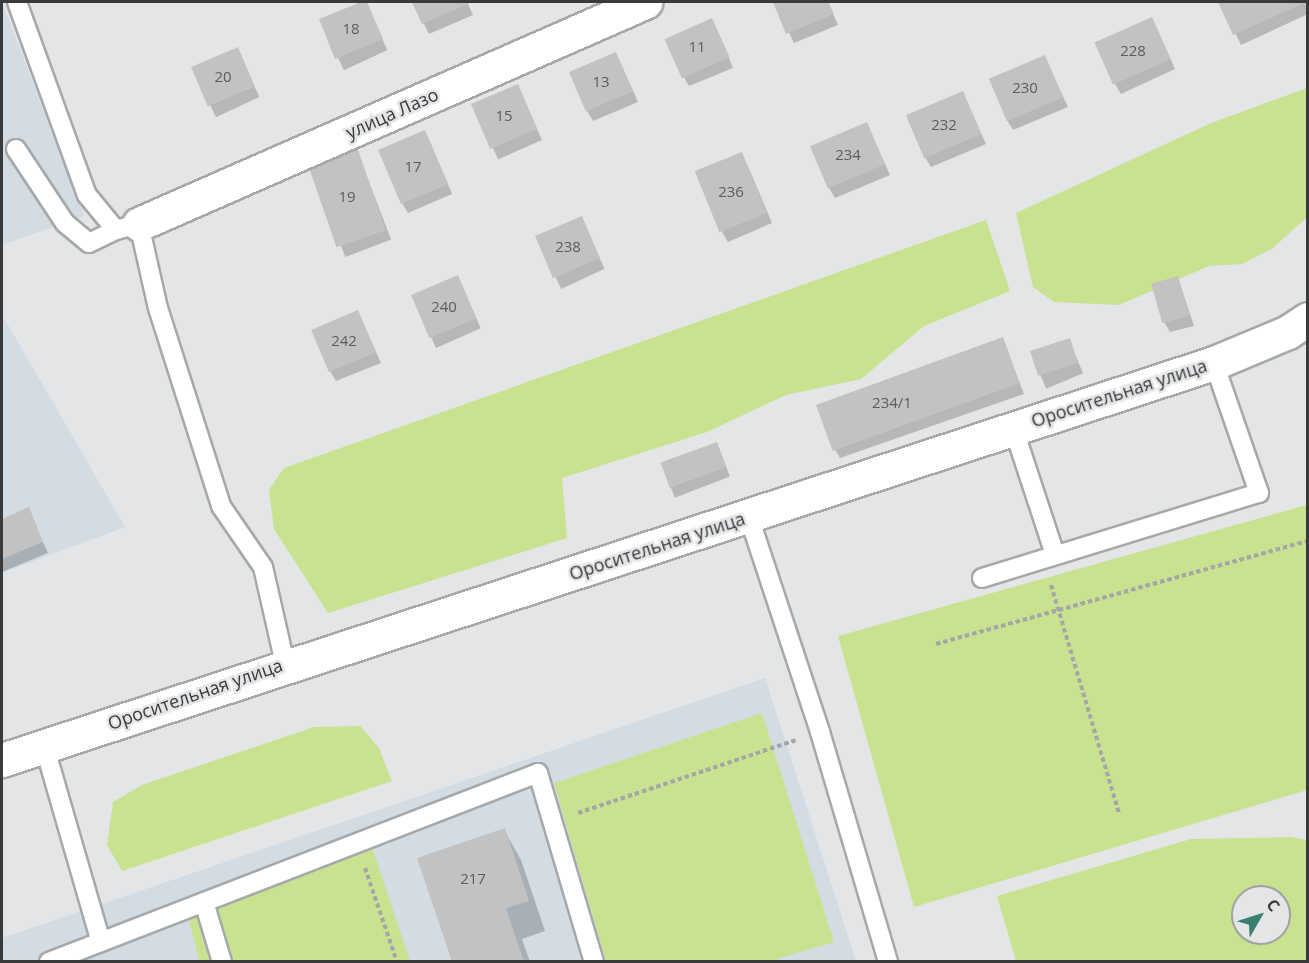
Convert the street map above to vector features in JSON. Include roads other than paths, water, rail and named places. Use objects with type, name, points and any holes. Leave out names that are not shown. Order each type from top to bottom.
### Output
[{"type":"main road","name":"улица Лазо","points":[[127,227],[645,2]]},
{"type":"main road","name":"Оросительная улица","points":[[2,760],[285,664],[749,517],[1013,427],[1214,363],[1288,332],[1308,319]]},
{"type":"lane","points":[[17,2],[87,195],[127,227],[159,309],[221,506],[263,567],[285,664]]},
{"type":"lane","points":[[16,149],[65,223],[89,243],[127,227]]},
{"type":"lane","points":[[982,578],[1259,494],[1214,363]]},
{"type":"lane","points":[[1013,427],[1048,557]]},
{"type":"lane","points":[[749,517],[820,732],[884,960]]},
{"type":"lane","points":[[44,745],[101,942]]},
{"type":"lane","points":[[50,962],[538,773],[594,962]]},
{"type":"lane","points":[[204,902],[222,962]]}]
